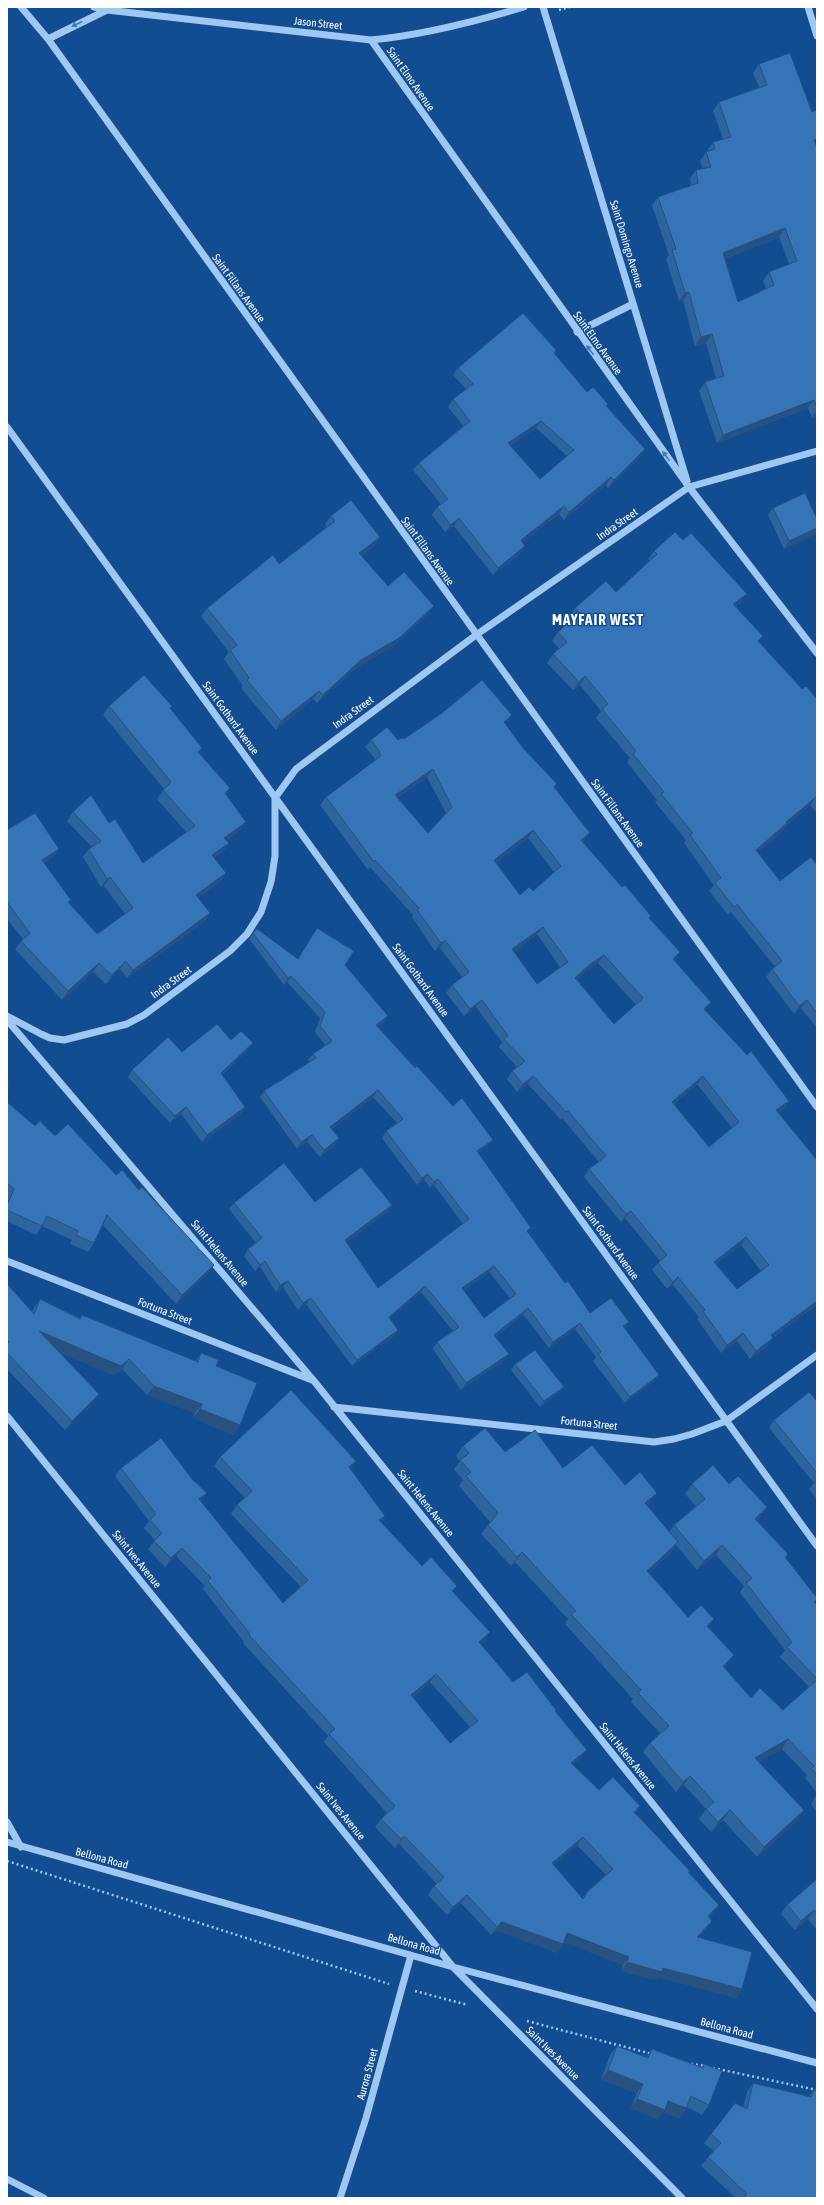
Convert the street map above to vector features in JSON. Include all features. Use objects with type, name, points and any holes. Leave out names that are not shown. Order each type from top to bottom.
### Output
[{"type":"street","name":"Saint Fillans Avenue","points":[[21,7],[48,40],[817,1107]]},
{"type":"street","name":"Jason Street","points":[[94,7],[107,10],[371,40],[409,37],[475,22],[524,7]]},
{"type":"street","name":"Saint Domingo Avenue","points":[[543,7],[689,487]]},
{"type":"street","points":[[808,7],[817,36]]},
{"type":"street","points":[[48,40],[107,10]]},
{"type":"street","name":"Saint Elmo Avenue","points":[[371,40],[577,332],[689,487],[817,653]]},
{"type":"street","points":[[577,332],[633,304]]},
{"type":"street","name":"Saint Gothard Avenue","points":[[7,427],[817,1546]]},
{"type":"street","name":"Indra Street","points":[[7,1016],[50,1038],[64,1040],[127,1024],[144,1015],[224,955],[247,934],[261,912],[266,897],[275,856],[275,798],[296,769],[309,758],[476,635],[689,487],[817,451]]},
{"type":"street","name":"Saint Helens Avenue","points":[[7,1020],[314,1381],[817,2009]]},
{"type":"street","name":"Fortuna Street","points":[[7,1261],[314,1381]]},
{"type":"street","name":"Fortuna Street","points":[[334,1407],[654,1442],[674,1440],[726,1421],[817,1355]]},
{"type":"street","name":"Saint Ives Avenue","points":[[7,1416],[453,1967],[682,2198]]},
{"type":"street","points":[[7,1822],[21,1847]]},
{"type":"street","name":"Bellona Road","points":[[7,1842],[453,1967],[817,2063]]},
{"type":"street","name":"Aurora Street","points":[[340,2198],[366,2118],[410,1955]]},
{"type":"street","points":[[7,2179],[44,2198]]},
{"type":"building","points":[[790,53],[812,112],[817,110],[817,139],[814,140],[817,147],[817,408],[814,400],[723,435],[705,382],[724,376],[712,334],[701,337],[689,292],[685,293],[672,250],[676,249],[658,197],[698,183],[696,170],[711,167],[706,152],[715,149],[713,142],[731,137],[719,102],[767,85],[759,64]],"holes":[[[785,228],[797,261],[769,272],[774,285],[738,302],[723,253]]]},
{"type":"building","points":[[523,313],[556,350],[554,353],[587,392],[593,387],[608,404],[606,406],[645,449],[614,480],[611,477],[569,512],[564,506],[521,540],[525,546],[498,568],[459,518],[451,525],[437,507],[448,499],[419,463],[470,421],[453,399],[473,384],[458,368]],"holes":[[[541,421],[574,450],[540,479],[508,443]]]},
{"type":"building","points":[[805,493],[817,519],[817,528],[789,541],[773,508]]},
{"type":"building","points":[[351,500],[380,537],[359,553],[388,586],[404,572],[434,606],[399,638],[361,660],[323,695],[319,691],[281,721],[247,680],[249,678],[230,650],[237,645],[207,608],[273,555],[279,564],[335,521],[331,516]]},
{"type":"building","points":[[675,532],[683,540],[691,533],[747,594],[733,604],[763,636],[758,641],[802,689],[806,686],[817,699],[817,798],[816,797],[786,822],[787,823],[756,850],[780,881],[811,857],[817,865],[817,1013],[807,1000],[799,1006],[772,969],[782,961],[737,904],[734,907],[715,883],[721,878],[690,835],[693,833],[661,794],[664,792],[633,754],[636,751],[602,709],[608,704],[585,676],[579,682],[553,654],[567,642],[558,632],[580,613],[575,608],[606,581],[616,592],[657,554],[654,551]]},
{"type":"building","points":[[144,675],[172,706],[170,708],[202,748],[198,752],[230,788],[225,793],[246,822],[224,838],[229,843],[212,855],[226,873],[196,895],[210,913],[133,970],[126,961],[112,975],[99,963],[68,991],[21,941],[30,933],[7,902],[7,830],[35,813],[59,849],[42,860],[71,900],[68,902],[97,934],[133,908],[110,877],[107,879],[89,849],[101,841],[73,812],[91,795],[109,823],[115,819],[143,863],[195,826],[163,790],[171,782],[109,706]]},
{"type":"building","points":[[482,680],[512,715],[504,722],[523,748],[557,784],[554,787],[590,833],[581,840],[622,887],[625,885],[651,916],[649,918],[680,952],[673,959],[711,1002],[704,1009],[747,1055],[751,1051],[789,1101],[776,1110],[817,1160],[817,1301],[771,1335],[773,1338],[756,1351],[743,1333],[727,1345],[703,1311],[705,1310],[678,1277],[673,1282],[658,1263],[667,1255],[631,1211],[626,1214],[589,1169],[606,1156],[568,1111],[566,1112],[533,1076],[523,1084],[512,1071],[525,1061],[504,1039],[508,1036],[482,1000],[470,1009],[452,985],[469,972],[445,940],[441,943],[417,910],[419,908],[375,860],[374,862],[326,797],[381,756],[379,753],[380,752],[371,740],[387,727],[398,740],[402,738],[404,739],[442,713]],"holes":[[[433,769],[452,807],[428,833],[395,795]],[[533,830],[561,866],[533,891],[529,887],[520,895],[494,860]],[[543,927],[568,962],[537,984],[512,949]],[[604,955],[643,998],[614,1024],[575,978],[589,965]],[[703,1076],[739,1122],[709,1147],[672,1102]],[[746,1237],[769,1265],[737,1289],[714,1262]]]},
{"type":"building","points":[[317,928],[354,951],[345,965],[388,1016],[376,1025],[415,1068],[417,1066],[453,1106],[462,1098],[493,1140],[477,1151],[531,1228],[527,1231],[565,1283],[568,1281],[590,1313],[611,1298],[629,1322],[623,1326],[659,1375],[630,1397],[598,1354],[601,1352],[580,1323],[553,1342],[528,1308],[494,1335],[509,1354],[466,1383],[437,1342],[459,1327],[425,1286],[389,1317],[398,1330],[357,1360],[311,1298],[303,1303],[288,1281],[280,1285],[265,1261],[260,1265],[248,1249],[262,1238],[234,1203],[284,1163],[315,1202],[361,1167],[392,1205],[345,1240],[378,1288],[469,1219],[438,1179],[434,1182],[428,1174],[422,1178],[386,1131],[403,1119],[378,1090],[330,1127],[339,1138],[324,1150],[312,1135],[301,1142],[264,1091],[316,1058],[313,1054],[332,1041],[320,1026],[325,1012],[291,976],[288,978],[253,933],[257,929],[298,959]],"holes":[[[494,1266],[516,1294],[484,1318],[462,1288]]]},
{"type":"building","points":[[217,1024],[231,1040],[241,1031],[253,1043],[221,1073],[245,1107],[207,1135],[186,1107],[175,1116],[132,1070],[168,1037],[182,1052]]},
{"type":"building","points":[[7,1102],[35,1126],[40,1121],[55,1136],[68,1124],[116,1175],[122,1170],[139,1190],[142,1187],[214,1265],[182,1295],[107,1215],[94,1243],[76,1235],[78,1231],[47,1216],[42,1226],[7,1210],[7,1205],[14,1189],[7,1183]]},
{"type":"building","points":[[7,1284],[34,1314],[40,1299],[80,1319],[82,1315],[198,1362],[201,1353],[219,1360],[216,1366],[257,1383],[240,1425],[200,1409],[202,1404],[154,1386],[129,1359],[121,1366],[39,1331],[99,1394],[72,1421],[7,1353],[7,1344],[9,1342],[7,1341]]},
{"type":"building","points":[[535,1350],[564,1387],[544,1401],[515,1364]]},
{"type":"building","points":[[291,1390],[356,1461],[349,1467],[385,1516],[379,1520],[422,1566],[431,1557],[457,1586],[452,1591],[490,1632],[479,1642],[513,1682],[527,1672],[556,1710],[555,1711],[587,1750],[571,1763],[599,1790],[613,1777],[640,1806],[634,1812],[690,1871],[688,1872],[719,1905],[708,1916],[712,1921],[697,1937],[752,1952],[742,1989],[663,1968],[662,1972],[627,1962],[629,1957],[567,1933],[563,1944],[502,1922],[497,1927],[467,1895],[453,1907],[434,1886],[444,1877],[404,1836],[401,1839],[381,1819],[395,1806],[329,1734],[335,1729],[249,1635],[250,1634],[208,1581],[211,1578],[182,1548],[171,1558],[154,1541],[162,1533],[150,1520],[156,1514],[121,1468],[161,1438],[192,1479],[207,1493],[199,1499],[283,1603],[308,1580],[237,1505],[252,1491],[220,1457]],"holes":[[[436,1674],[478,1721],[450,1743],[411,1695]],[[583,1837],[613,1869],[588,1891],[583,1899],[552,1863]]]},
{"type":"building","points":[[809,1392],[817,1401],[817,1473],[774,1420]]},
{"type":"building","points":[[485,1428],[505,1452],[535,1430],[563,1468],[592,1445],[625,1485],[640,1472],[657,1493],[645,1503],[678,1542],[647,1571],[688,1617],[701,1605],[714,1619],[707,1626],[734,1655],[723,1666],[751,1698],[760,1688],[783,1710],[817,1680],[817,1775],[811,1768],[814,1766],[788,1739],[755,1758],[804,1810],[764,1847],[730,1810],[718,1822],[706,1809],[714,1802],[690,1776],[683,1782],[650,1743],[669,1726],[638,1693],[641,1690],[571,1614],[576,1611],[522,1552],[517,1557],[488,1525],[498,1513],[466,1476],[471,1472],[460,1460],[469,1453],[463,1446]]},
{"type":"building","points":[[713,1465],[729,1484],[738,1476],[767,1507],[755,1519],[788,1554],[785,1557],[817,1598],[814,1602],[817,1605],[817,1679],[787,1647],[792,1642],[746,1583],[752,1578],[722,1545],[704,1561],[674,1525],[705,1499],[692,1484]]},
{"type":"building","points":[[817,1879],[817,1912],[814,1910],[801,1921],[787,1905]]},
{"type":"building","points":[[617,2046],[648,2058],[652,2049],[703,2068],[704,2064],[722,2071],[709,2105],[691,2096],[686,2108],[668,2101],[665,2110],[637,2099],[643,2084],[608,2070]]},
{"type":"building","points":[[753,2083],[811,2097],[814,2090],[817,2092],[817,2198],[743,2198],[747,2194],[708,2157],[721,2143],[711,2134],[735,2103],[747,2109]]},
{"type":"district","name":"MAYFAIR WEST","points":[[598,619]]}]
